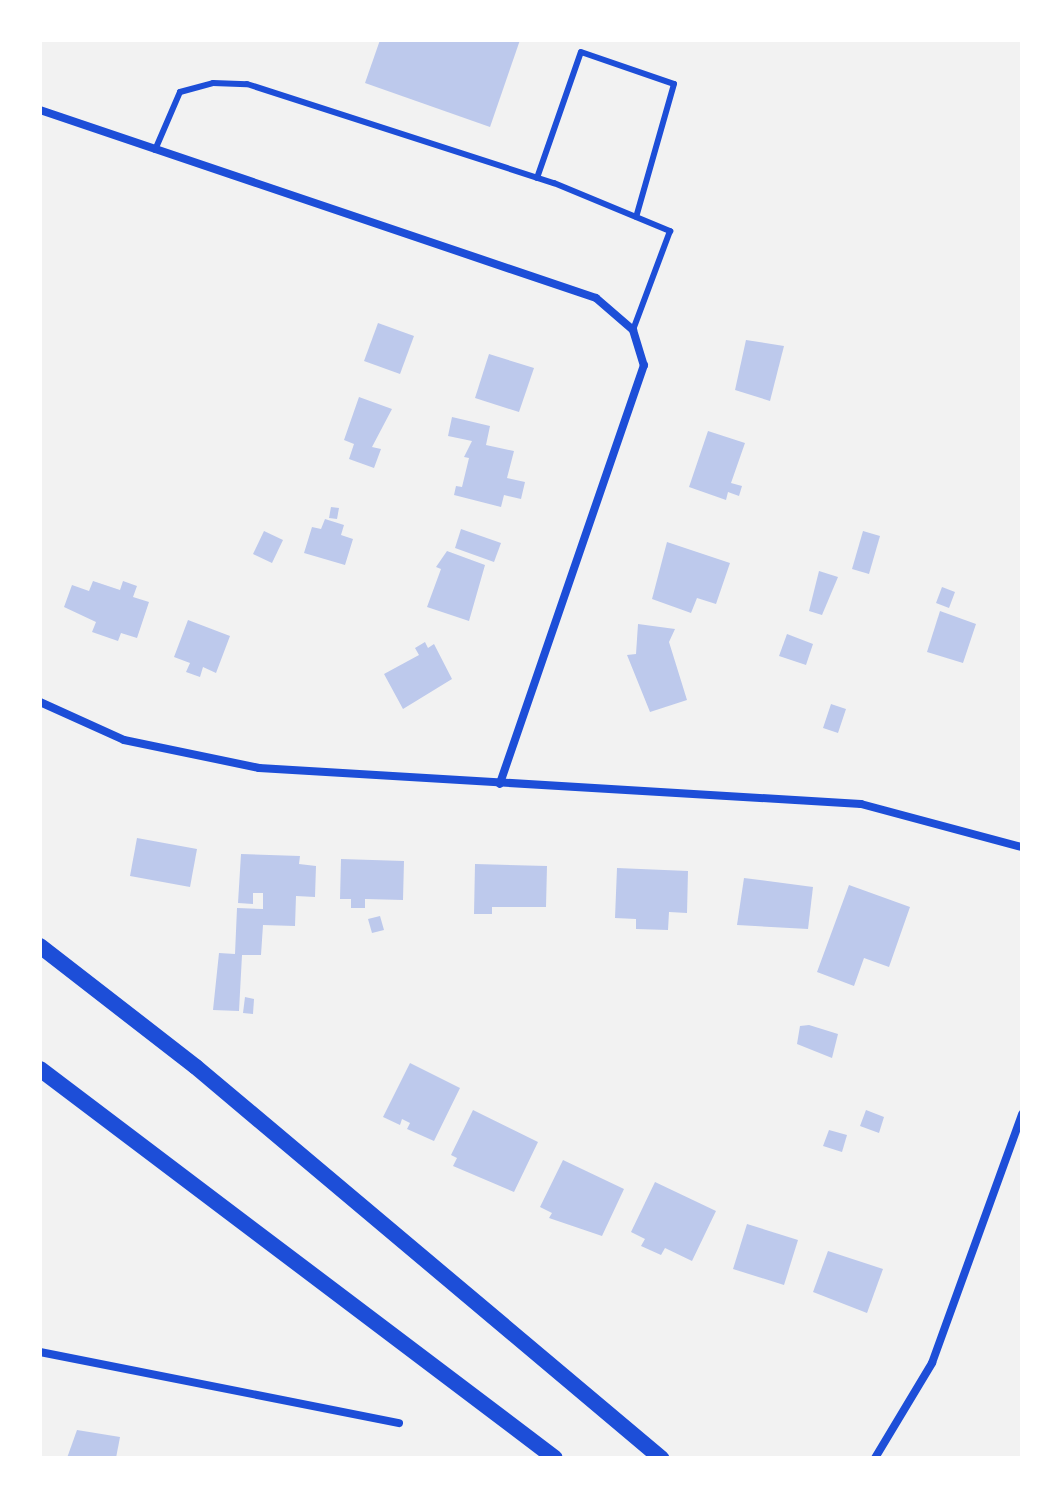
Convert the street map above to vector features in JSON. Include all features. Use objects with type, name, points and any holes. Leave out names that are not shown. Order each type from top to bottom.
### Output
[{"type":"main road","points":[[40,946],[196,1067],[661,1458]]},
{"type":"main road","points":[[40,1069],[555,1458]]},
{"type":"street","points":[[40,110],[596,298],[633,330],[644,365],[500,784]]},
{"type":"street","points":[[40,702],[124,740],[259,768],[861,804],[1022,847]]},
{"type":"street","points":[[875,1458],[932,1363],[1022,1114]]},
{"type":"street","points":[[40,1352],[399,1423]]},
{"type":"lane","points":[[537,178],[581,52],[674,84],[636,217]]},
{"type":"lane","points":[[155,150],[180,92],[213,83],[247,84],[316,102],[537,178],[670,231],[633,330]]},
{"type":"building","points":[[380,40],[520,40],[490,127],[365,83]]},
{"type":"building","points":[[378,323],[414,336],[400,374],[364,361]]},
{"type":"building","points":[[746,340],[784,346],[770,401],[735,390]]},
{"type":"building","points":[[489,354],[534,368],[519,412],[475,398]]},
{"type":"building","points":[[359,397],[392,409],[372,447],[381,449],[374,468],[349,459],[354,444],[344,440]]},
{"type":"building","points":[[452,417],[490,426],[486,445],[514,451],[507,478],[525,482],[521,499],[504,495],[501,507],[454,495],[456,486],[462,487],[469,458],[464,457],[472,441],[448,436]]},
{"type":"building","points":[[708,431],[745,443],[731,483],[742,486],[739,496],[728,492],[726,500],[689,487]]},
{"type":"building","points":[[331,507],[339,508],[337,519],[329,518]]},
{"type":"building","points":[[325,519],[344,525],[341,535],[353,539],[345,565],[304,553],[312,527],[321,529]]},
{"type":"building","points":[[461,529],[501,543],[494,562],[455,548]]},
{"type":"building","points":[[264,531],[283,540],[272,563],[253,554]]},
{"type":"building","points":[[863,531],[880,536],[869,574],[852,569]]},
{"type":"building","points":[[667,542],[730,563],[716,604],[697,598],[691,613],[652,599]]},
{"type":"building","points":[[447,551],[485,565],[469,621],[427,607],[441,569],[436,567]]},
{"type":"building","points":[[819,571],[838,577],[822,615],[809,611]]},
{"type":"building","points":[[93,581],[120,590],[123,581],[137,586],[133,597],[149,602],[137,638],[121,633],[118,641],[92,632],[96,622],[64,607],[72,585],[89,591]]},
{"type":"building","points":[[942,587],[955,592],[949,608],[936,603]]},
{"type":"building","points":[[940,611],[976,624],[963,663],[927,652]]},
{"type":"building","points":[[188,620],[230,636],[216,673],[203,667],[200,677],[186,672],[190,663],[174,657]]},
{"type":"building","points":[[638,624],[675,629],[669,642],[687,700],[650,712],[627,655],[636,654]]},
{"type":"building","points":[[787,634],[813,644],[806,665],[779,656]]},
{"type":"building","points":[[425,642],[428,648],[434,644],[452,679],[403,709],[384,674],[419,655],[415,648]]},
{"type":"building","points":[[831,704],[846,709],[838,733],[823,728]]},
{"type":"building","points":[[137,838],[197,849],[190,887],[130,876]]},
{"type":"building","points":[[241,854],[300,856],[299,864],[316,866],[315,897],[296,896],[295,926],[263,925],[261,955],[242,955],[239,1011],[213,1010],[219,953],[235,954],[237,908],[263,909],[263,893],[253,893],[253,904],[238,903]]},
{"type":"building","points":[[341,859],[404,861],[403,900],[365,899],[365,908],[351,908],[351,899],[340,899]]},
{"type":"building","points":[[475,864],[547,866],[546,907],[492,907],[492,914],[474,914]]},
{"type":"building","points":[[617,868],[688,871],[687,913],[669,912],[668,930],[636,929],[636,919],[615,918]]},
{"type":"building","points":[[744,878],[813,887],[808,929],[737,925]]},
{"type":"building","points":[[849,885],[910,907],[889,967],[864,958],[854,986],[817,972]]},
{"type":"building","points":[[380,916],[384,930],[372,933],[368,919]]},
{"type":"building","points":[[245,997],[254,999],[253,1014],[243,1013]]},
{"type":"building","points":[[809,1025],[838,1034],[832,1058],[797,1044],[800,1026]]},
{"type":"building","points":[[410,1063],[460,1088],[434,1141],[407,1129],[410,1123],[402,1119],[400,1125],[383,1117]]},
{"type":"building","points":[[473,1110],[538,1142],[514,1192],[453,1166],[457,1158],[451,1155]]},
{"type":"building","points":[[866,1110],[884,1117],[879,1133],[860,1126]]},
{"type":"building","points":[[829,1130],[847,1135],[842,1152],[823,1146]]},
{"type":"building","points":[[563,1160],[624,1189],[602,1236],[549,1218],[552,1213],[540,1207]]},
{"type":"building","points":[[655,1182],[716,1211],[692,1261],[665,1248],[661,1255],[641,1246],[645,1239],[631,1232]]},
{"type":"building","points":[[747,1224],[798,1240],[784,1285],[733,1269]]},
{"type":"building","points":[[828,1251],[883,1269],[867,1313],[813,1292]]},
{"type":"building","points":[[77,1430],[120,1437],[116,1458],[67,1458]]}]
